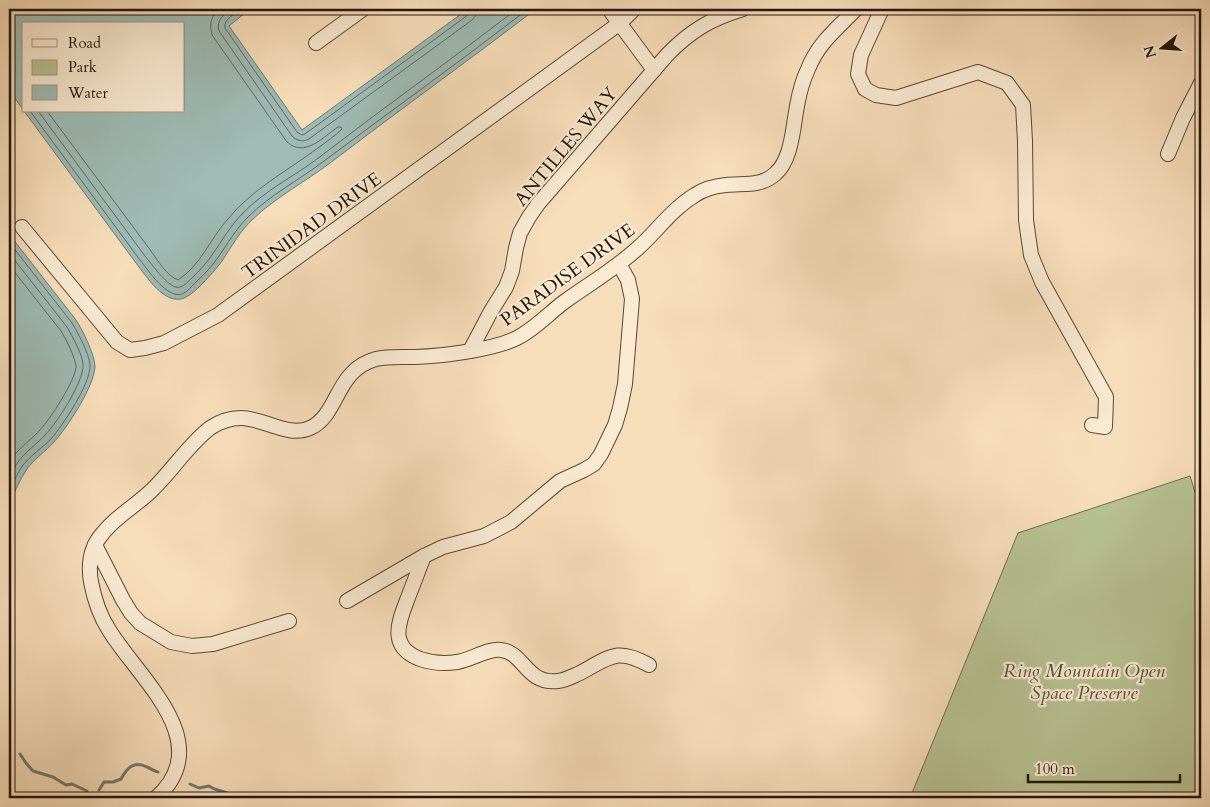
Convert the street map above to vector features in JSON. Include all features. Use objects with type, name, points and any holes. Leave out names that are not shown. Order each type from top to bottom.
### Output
[{"type":"street","points":[[316,43],[363,9]]},
{"type":"street","points":[[609,9],[654,70]]},
{"type":"street","name":"TRINIDAD DRIVE","points":[[22,227],[117,342],[130,350],[164,343],[218,315],[620,23],[634,9]]},
{"type":"street","name":"ANTILLES WAY","points":[[470,350],[509,279],[518,240],[528,217],[538,204],[681,40],[700,26],[743,9]]},
{"type":"street","name":"PARADISE DRIVE","points":[[156,798],[170,784],[176,773],[179,759],[177,738],[161,701],[110,632],[100,612],[93,591],[90,557],[103,532],[149,493],[205,433],[219,423],[241,418],[258,420],[289,430],[300,431],[309,429],[318,424],[325,416],[341,387],[352,374],[360,366],[370,361],[386,357],[427,356],[504,343],[524,334],[561,304],[618,264],[642,244],[679,206],[696,194],[721,185],[748,184],[767,180],[777,173],[787,157],[801,89],[813,58],[825,39],[856,9]]},
{"type":"street","points":[[882,9],[861,55],[858,74],[865,89],[876,95],[896,98],[978,72],[1007,83],[1023,105],[1026,141],[1026,220],[1031,255],[1042,282],[1106,396],[1105,427],[1092,425]]},
{"type":"street","points":[[1168,154],[1201,83]]},
{"type":"street","points":[[347,601],[424,556],[443,547],[484,536],[511,522],[560,482],[594,464],[615,425],[626,372],[632,298],[628,280],[618,264]]},
{"type":"street","points":[[95,545],[123,600],[135,619],[146,628],[171,642],[192,646],[213,644],[289,621]]},
{"type":"street","points":[[424,556],[398,622],[398,634],[402,645],[410,654],[416,657],[430,662],[451,663],[495,650],[503,650],[515,657],[534,676],[553,681],[568,678],[607,658],[618,655],[634,657],[649,665]]},
{"type":"green space","name":"Ring Mountain Open Space Preserve","points":[[1190,476],[1201,511],[1201,798],[910,798],[1018,533]]},
{"type":"water","points":[[9,9],[250,9],[229,26],[302,130],[468,9],[536,9],[330,163],[262,211],[236,239],[215,270],[196,290],[184,298],[170,298],[163,294],[145,275],[25,112],[185,112],[185,22],[22,22],[22,108],[9,90]]},
{"type":"water","points":[[9,234],[76,320],[85,336],[95,366],[90,384],[73,417],[54,442],[27,469],[9,503]]},
{"type":"waterway","points":[[9,708],[11,713],[9,723]]},
{"type":"waterway","points":[[20,754],[33,771],[53,777],[66,785],[72,784],[87,791]]},
{"type":"waterway","points":[[99,790],[104,782],[113,782],[121,779],[131,766],[138,764],[158,772]]},
{"type":"waterway","points":[[190,784],[199,788],[209,786],[234,798]]}]
